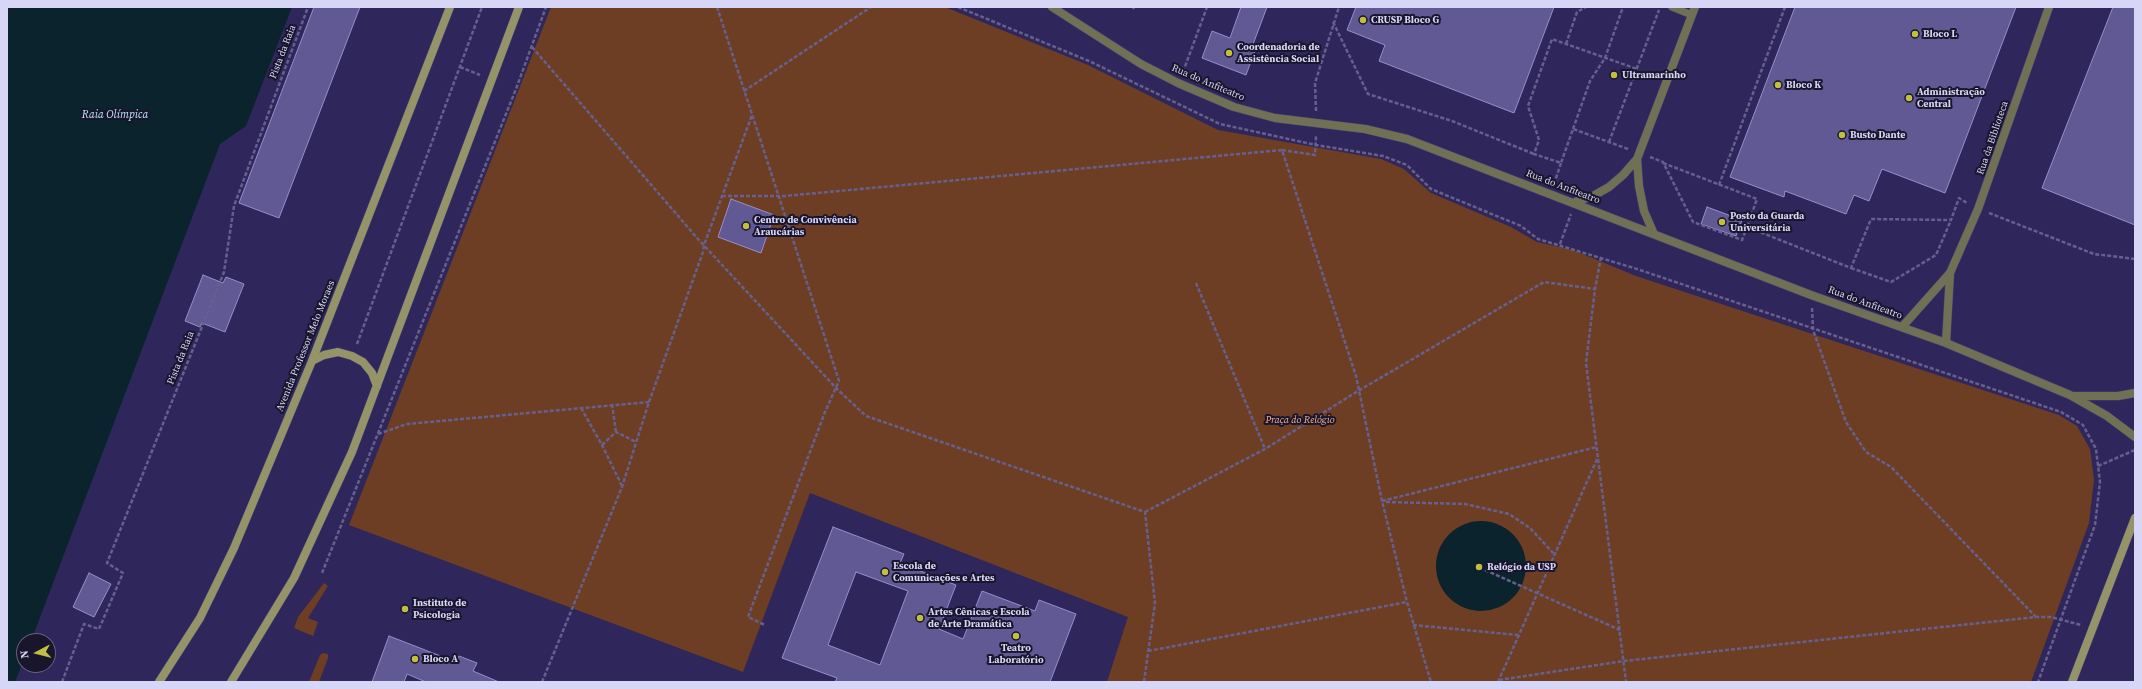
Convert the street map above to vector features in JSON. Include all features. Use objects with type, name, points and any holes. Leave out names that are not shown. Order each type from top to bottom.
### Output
[{"type":"street","name":"Avenida Professor Melo Moraes","points":[[159,682],[200,618],[234,548],[312,361],[450,7]]},
{"type":"street","points":[[231,682],[294,578],[352,452],[519,7]]},
{"type":"street","name":"Rua do Anfiteatro","points":[[1052,7],[1141,64],[1178,83],[1234,107],[1275,118],[1364,129],[1407,139],[1575,202],[1811,294],[1946,343],[2070,395],[2107,416],[2135,437]]},
{"type":"street","name":"Rua da Biblioteca","points":[[1902,327],[1950,273],[1978,209],[2049,7]]},
{"type":"street","points":[[1575,202],[1593,196],[1609,187],[1623,175],[1638,156],[1693,11]]},
{"type":"street","points":[[1638,156],[1639,186],[1644,211],[1654,234]]},
{"type":"street","name":"Rua da Biblioteca","points":[[1946,343],[1950,273]]},
{"type":"street","points":[[312,361],[324,355],[338,352],[352,356],[363,362],[372,373],[377,386]]},
{"type":"street","name":"Rua do Anfiteatro","points":[[2070,395],[2102,396],[2135,393]]},
{"type":"street","points":[[2072,682],[2135,518]]},
{"type":"lane","points":[[1672,7],[1693,11]]},
{"type":"path","name":"Pista da Raia","points":[[62,682],[84,624],[99,629],[123,573],[107,563],[224,272],[234,206],[308,7]]},
{"type":"path","points":[[352,356],[482,7]]},
{"type":"path","points":[[322,573],[532,47],[546,7]]},
{"type":"path","points":[[717,7],[780,196],[839,381],[825,412],[748,617],[765,625]]},
{"type":"path","points":[[744,91],[871,7]]},
{"type":"path","points":[[958,7],[1090,61],[1220,124],[1316,145],[1383,156],[1407,165],[1431,189],[1521,226],[1538,239],[1560,244],[1601,257],[1813,330],[2061,412],[2083,425],[2096,449],[2100,482],[2095,525],[2038,682]]},
{"type":"path","points":[[1178,83],[1207,7]]},
{"type":"path","points":[[722,196],[780,196],[1282,150],[1315,155],[1317,124],[1315,83],[1333,22],[1339,7]]},
{"type":"path","points":[[1566,44],[1577,12],[1586,7]]},
{"type":"path","points":[[1551,193],[1590,81],[1605,58],[1623,7]]},
{"type":"path","points":[[1609,142],[1660,7]]},
{"type":"path","points":[[1719,185],[1785,7]]},
{"type":"path","points":[[1333,22],[1368,94],[1452,121],[1534,154],[1561,163]]},
{"type":"path","points":[[1534,154],[1539,140],[1528,106],[1552,39],[1636,69]]},
{"type":"path","points":[[532,47],[704,245],[836,388],[866,416],[1145,512],[1265,449],[1358,391],[1544,282],[1595,289]]},
{"type":"path","points":[[460,67],[491,79]]},
{"type":"path","points":[[542,682],[622,487],[649,402],[703,252],[704,245],[752,115]]},
{"type":"path","points":[[1573,129],[1609,142],[1638,156],[1663,162],[1757,199],[1742,240],[1693,222],[1663,162]]},
{"type":"path","points":[[1282,150],[1356,376],[1382,502],[1413,625],[1431,682]]},
{"type":"path","points":[[1747,227],[1891,282],[1936,255],[1959,198],[1978,209],[2094,254],[2135,259]]},
{"type":"path","points":[[1560,244],[1575,202]]},
{"type":"path","points":[[1851,268],[1871,219],[1950,220]]},
{"type":"path","points":[[1601,257],[1595,289],[1586,363],[1626,682]]},
{"type":"path","points":[[1196,283],[1265,449]]},
{"type":"path","points":[[1811,294],[1813,330],[1846,422],[1866,452],[1891,467],[2036,617]]},
{"type":"path","points":[[378,434],[407,424],[612,404],[649,402]]},
{"type":"path","points":[[612,404],[616,432]]},
{"type":"path","points":[[581,408],[602,445],[622,487]]},
{"type":"path","points":[[616,432],[636,442]]},
{"type":"path","points":[[602,445],[616,432]]},
{"type":"path","points":[[1382,502],[1597,447]]},
{"type":"path","points":[[2098,466],[2135,449]]},
{"type":"path","points":[[1498,681],[1598,457]]},
{"type":"path","points":[[1382,502],[1465,504],[1509,514],[1530,528],[1554,554]]},
{"type":"path","points":[[1144,682],[1155,603],[1145,512]]},
{"type":"path","points":[[1485,570],[1620,630]]},
{"type":"path","points":[[1148,651],[1407,602]]},
{"type":"path","points":[[1498,681],[1624,661],[2036,617],[2051,617],[2093,628]]},
{"type":"path","points":[[1413,625],[1518,635]]},
{"type":"green space","name":"Praça do Relógio","points":[[551,7],[945,7],[1088,65],[1218,130],[1381,159],[1404,169],[1431,193],[1511,227],[1537,242],[1573,250],[1636,276],[2059,415],[2077,426],[2090,449],[2094,480],[2089,523],[2031,682],[1107,682],[1128,617],[810,493],[743,672],[349,525]]},
{"type":"green space","points":[[324,583],[328,586],[308,618],[318,622],[313,636],[294,628],[298,617]]},
{"type":"green space","points":[[323,653],[328,654],[328,658],[319,682],[309,682],[320,655]]},
{"type":"water","name":"Raia Olímpica","points":[[7,7],[292,7],[246,126],[220,144],[34,633],[16,633],[16,673],[19,673],[15,682],[7,682]]},
{"type":"water","points":[[1481,521],[1498,525],[1513,534],[1522,549],[1526,566],[1522,583],[1513,598],[1498,607],[1481,611],[1464,607],[1449,598],[1440,583],[1436,566],[1440,549],[1449,534],[1464,525]]},
{"type":"building","points":[[314,7],[360,7],[279,218],[239,203]]},
{"type":"building","points":[[1241,7],[1267,7],[1252,47],[1256,48],[1246,75],[1202,58],[1212,31],[1230,38]]},
{"type":"building","points":[[1356,7],[1554,7],[1514,113],[1379,61],[1385,45],[1347,30]]},
{"type":"building","name":"Administração Central","points":[[1795,7],[2016,7],[1945,193],[1882,169],[1869,201],[1854,195],[1846,214],[1785,191],[1784,197],[1730,177]]},
{"type":"building","points":[[2113,7],[2135,7],[2135,225],[2042,188]]},
{"type":"building","name":"Centro de Convivência Araucárias","points":[[731,199],[774,215],[761,253],[718,237]]},
{"type":"building","name":"Posto da Guarda Universitária","points":[[1707,207],[1742,220],[1736,236],[1701,224]]},
{"type":"building","points":[[203,275],[223,283],[226,277],[244,284],[225,332],[202,323],[200,327],[185,321]]},
{"type":"building","name":"Escola de Comunicações e Artes","points":[[833,527],[904,554],[900,563],[956,585],[939,629],[963,639],[982,591],[1035,611],[1039,600],[1076,614],[1050,682],[835,682],[837,678],[782,658]],"holes":[[[856,572],[908,591],[880,665],[828,645]]]},
{"type":"building","points":[[89,573],[111,584],[94,617],[73,607]]},
{"type":"building","name":"Bloco A","points":[[389,636],[456,662],[459,656],[477,663],[473,671],[499,682],[426,682],[407,674],[404,682],[372,682]]},
{"type":"place","name":"CRUSP Bloco G","points":[[1363,20]]},
{"type":"place","name":"Bloco L","points":[[1915,34]]},
{"type":"place","name":"Coordenadoria de Assistência Social","points":[[1229,53]]},
{"type":"place","name":"Ultramarinho","points":[[1614,75]]},
{"type":"place","name":"Bloco K","points":[[1778,85]]},
{"type":"place","name":"Administração Central","points":[[1909,98]]},
{"type":"place","name":"Busto Dante","points":[[1842,135]]},
{"type":"place","name":"Posto da Guarda Universitária","points":[[1722,222]]},
{"type":"place","name":"Centro de Convivência Araucárias","points":[[746,226]]},
{"type":"place","name":"Relógio da USP","points":[[1479,567]]},
{"type":"place","name":"Escola de Comunicações e Artes","points":[[885,572]]},
{"type":"place","name":"Instituto de Psicologia","points":[[405,609]]},
{"type":"place","name":"Artes Cênicas e Escola de Arte Dramática","points":[[920,618]]},
{"type":"place","name":"Teatro Laboratório","points":[[1016,636]]},
{"type":"place","name":"Bloco A","points":[[415,659]]}]
